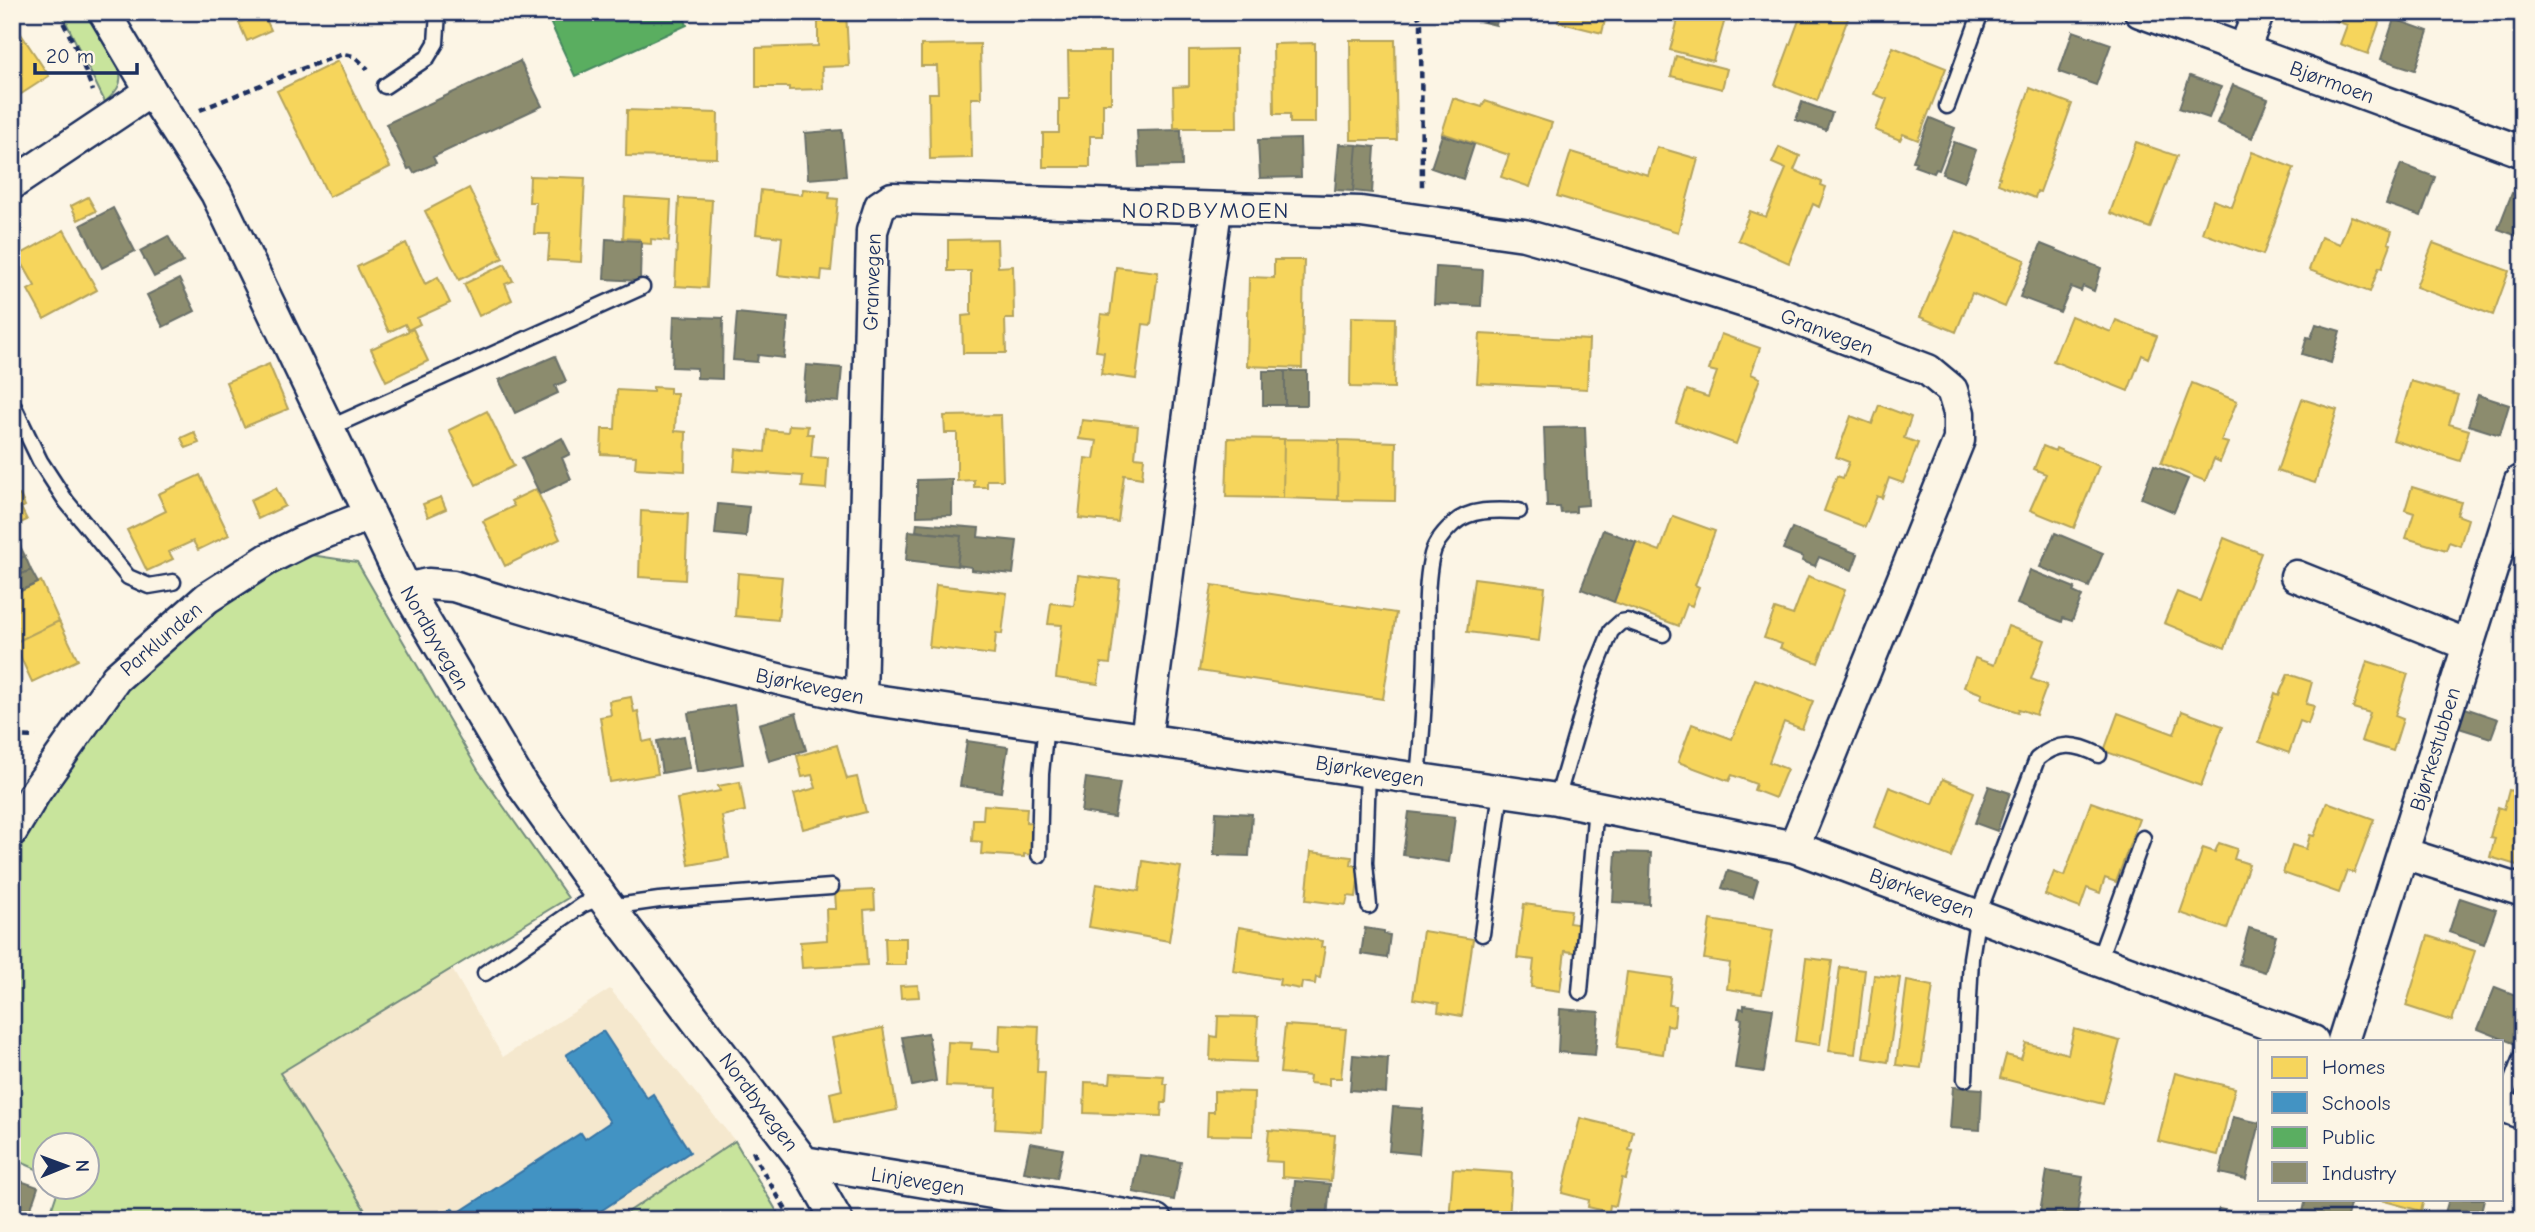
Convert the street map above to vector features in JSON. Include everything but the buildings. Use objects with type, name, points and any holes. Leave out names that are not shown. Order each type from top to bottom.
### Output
[{"type":"street","name":"Nordbyvegen","points":[[104,12],[150,91],[216,193],[406,589],[524,788],[606,902],[804,1162],[837,1220]]},
{"type":"street","name":"Bjørmoen","points":[[2140,12],[2523,152]]},
{"type":"street","points":[[2244,49],[2259,12]]},
{"type":"street","points":[[12,184],[150,91]]},
{"type":"street","name":"Granvegen","points":[[861,698],[872,231],[880,206],[892,198],[1361,212],[1524,235],[1637,267],[1782,314],[1928,370],[1952,390],[1959,413],[1959,440],[1794,847]]},
{"type":"street","points":[[1146,739],[1216,209]]},
{"type":"street","name":"Bjørkestubben","points":[[2343,1040],[2520,481]]},
{"type":"street","name":"Parklunden","points":[[12,831],[36,791],[116,678],[207,598],[268,559],[304,541],[370,515]]},
{"type":"street","points":[[2296,576],[2468,645]]},
{"type":"street","name":"Bjørkevegen","points":[[406,589],[428,584],[453,586],[774,680],[861,698],[1556,799],[1794,847],[2310,1040]]},
{"type":"street","points":[[2403,853],[2523,891]]},
{"type":"street","points":[[2504,1107],[2523,1114]]},
{"type":"street","name":"Linjevegen","points":[[804,1162],[1067,1212],[1156,1220]]},
{"type":"lane","points":[[385,86],[427,58],[436,43],[438,12]]},
{"type":"lane","points":[[1947,106],[1981,12]]},
{"type":"lane","points":[[329,428],[642,287]]},
{"type":"lane","points":[[12,403],[40,461],[66,501],[128,576],[149,586],[173,582]]},
{"type":"lane","points":[[1418,778],[1424,715],[1431,557],[1436,544],[1453,524],[1465,516],[1494,509],[1519,511]]},
{"type":"lane","points":[[1556,799],[1594,673],[1611,631],[1620,622],[1627,621],[1662,634]]},
{"type":"lane","points":[[1039,855],[1041,774],[1046,724]]},
{"type":"lane","points":[[1965,1079],[1970,958],[1978,914],[2037,759],[2046,751],[2069,744],[2082,746],[2099,755]]},
{"type":"lane","points":[[1368,770],[1365,863],[1369,906]]},
{"type":"lane","points":[[1482,934],[1501,791]]},
{"type":"lane","points":[[1580,992],[1595,806]]},
{"type":"lane","points":[[2098,962],[2143,838]]},
{"type":"lane","points":[[485,973],[582,905],[831,887]]},
{"type":"lane","points":[[2504,1101],[2523,1052]]},
{"type":"path","points":[[58,12],[78,52],[103,121]]},
{"type":"path","points":[[1417,12],[1420,24],[1422,220]]},
{"type":"path","points":[[169,121],[343,54],[354,56],[385,86]]},
{"type":"path","points":[[748,1139],[758,1163],[792,1220]]},
{"type":"shaded area","points":[[452,969],[503,1057],[610,989],[735,1141],[616,1220],[371,1220],[279,1073]]},
{"type":"green space","points":[[61,12],[86,12],[119,70],[119,84],[105,102]]},
{"type":"green space","points":[[311,555],[357,562],[478,770],[568,898],[280,1073],[371,1220],[48,1220],[55,1200],[102,1200],[102,1130],[32,1130],[32,1167],[12,1158],[12,850],[107,710],[156,655],[231,590],[271,570]]},
{"type":"green space","points":[[735,1141],[782,1220],[616,1220]]},
{"type":"district","name":"NORDBYMOEN","points":[[1206,210]]}]
